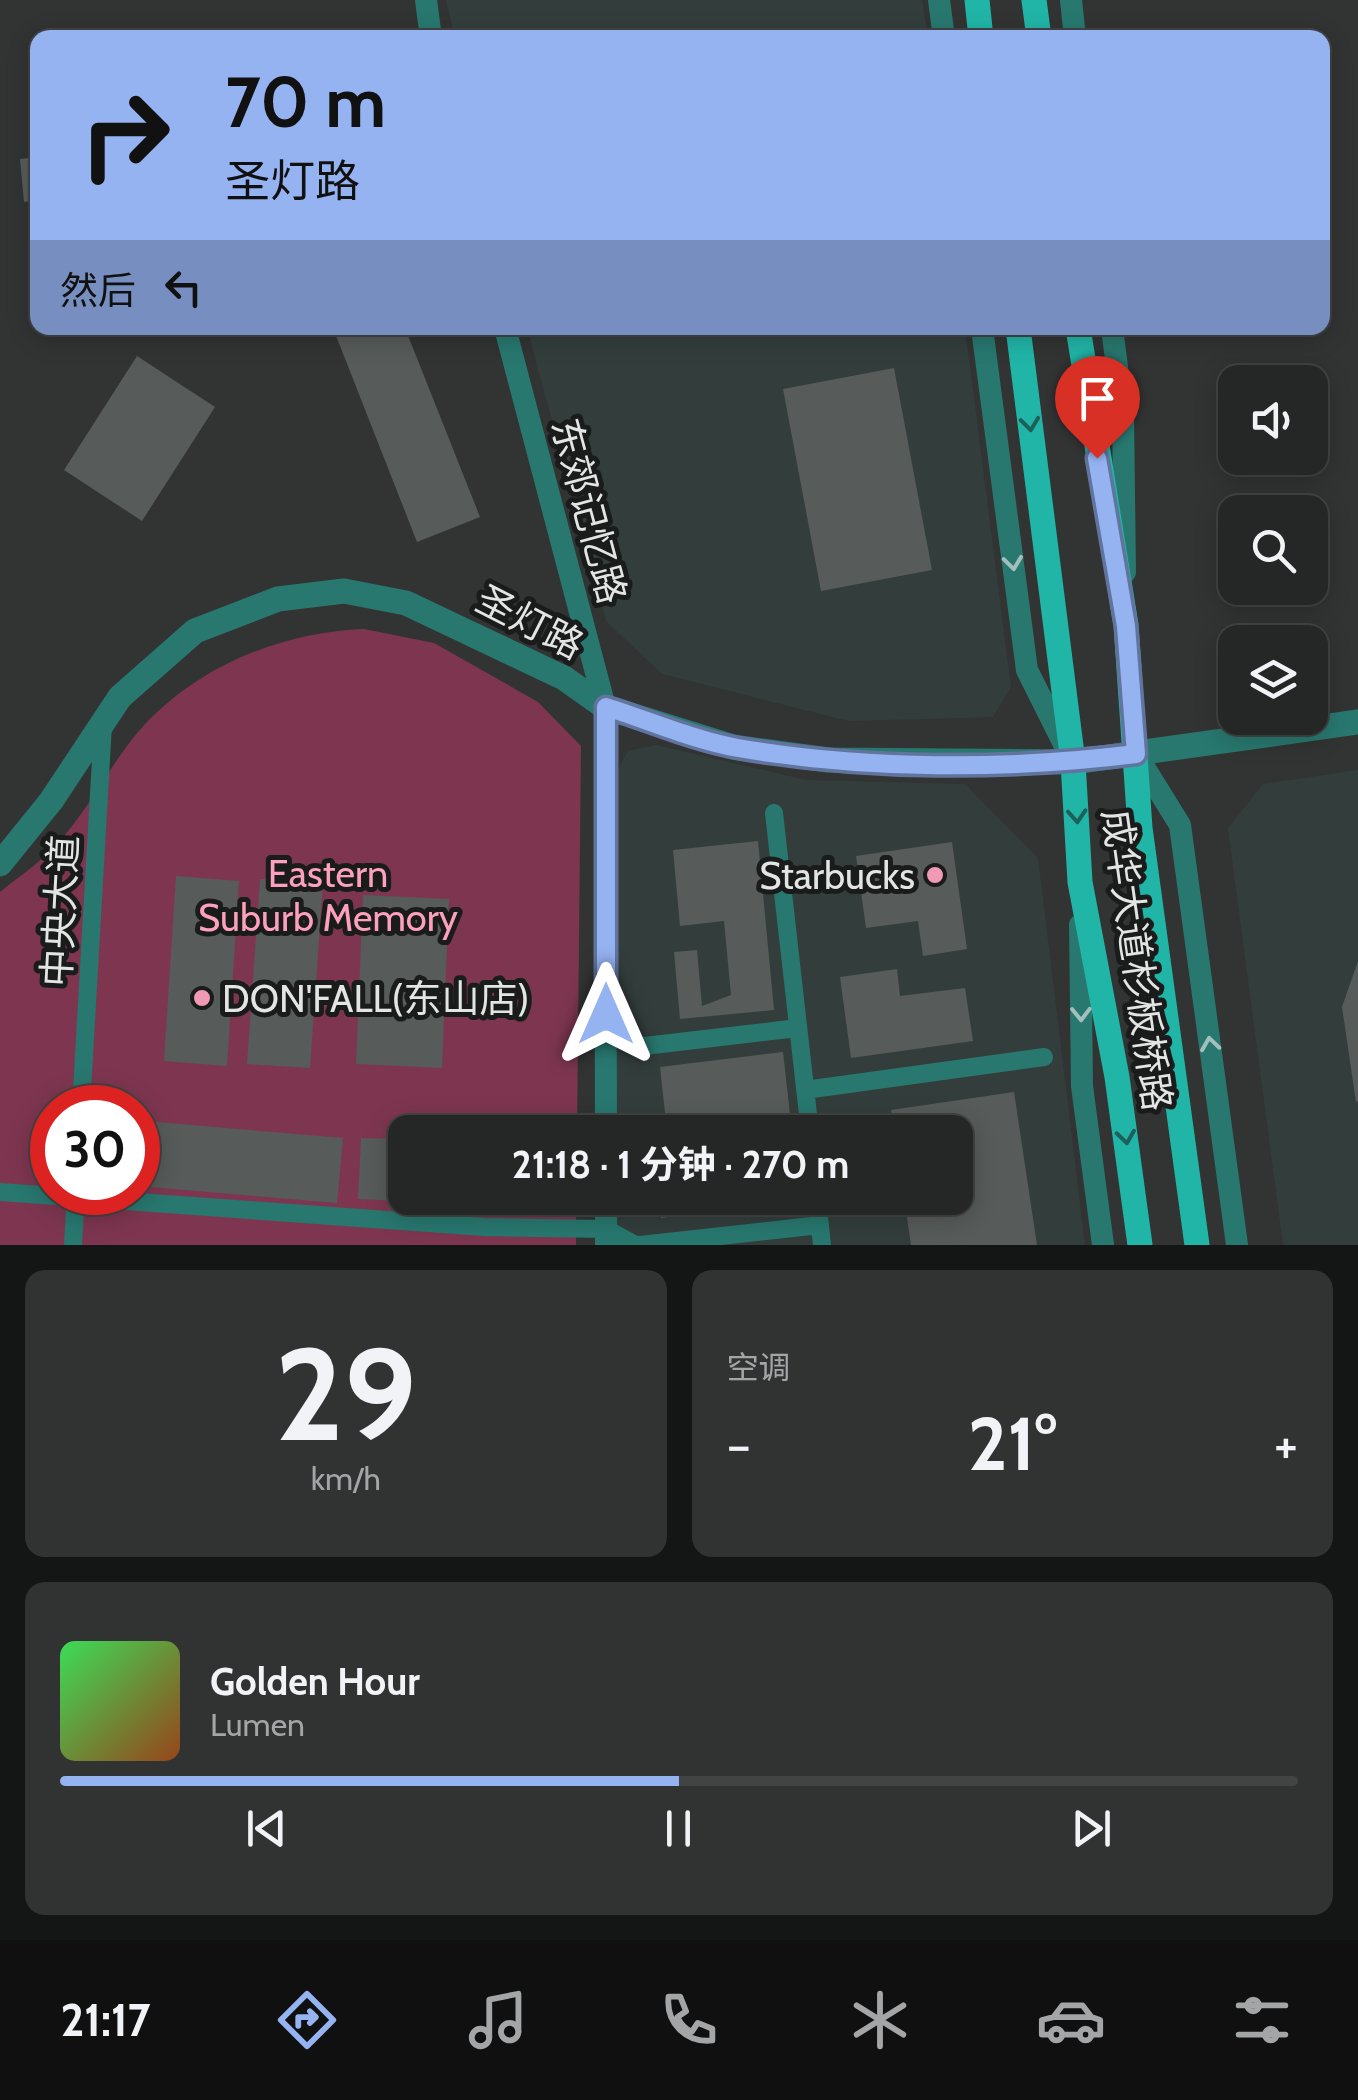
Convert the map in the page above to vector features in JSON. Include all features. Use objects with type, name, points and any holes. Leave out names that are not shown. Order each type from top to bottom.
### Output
[{"type":"main road","points":[[976,0],[980,30]]},
{"type":"main road","points":[[1034,0],[1038,30]]},
{"type":"main road","name":"成华大道杉板桥路","points":[[1019,335],[1073,762],[1080,882],[1117,1078],[1140,1245]]},
{"type":"main road","name":"成华大道杉板桥路","points":[[1079,335],[1126,626],[1140,828],[1197,1245]]},
{"type":"street","points":[[426,0],[430,30]]},
{"type":"street","points":[[939,0],[943,30]]},
{"type":"street","points":[[1071,0],[1075,30]]},
{"type":"street","name":"东郊记忆路","points":[[507,335],[606,707],[606,1115]]},
{"type":"street","points":[[983,335],[1026,670],[1073,762]]},
{"type":"street","points":[[1113,335],[1123,414],[1126,626]]},
{"type":"street","name":"圣灯路","points":[[0,864],[51,801],[120,697],[194,631],[278,599],[344,591],[406,603],[564,678],[606,707],[734,747],[828,760],[1073,762],[1358,722]]},
{"type":"street","name":"中央大道","points":[[82,1085],[104,718]]},
{"type":"street","points":[[1136,754],[1180,825],[1237,1245]]},
{"type":"street","points":[[774,813],[808,1115]]},
{"type":"street","points":[[1080,882],[1082,1086],[1103,1245]]},
{"type":"street","points":[[636,1047],[798,1028]]},
{"type":"street","points":[[805,1090],[1044,1057]]},
{"type":"street","points":[[0,1192],[30,1193]]},
{"type":"street","points":[[160,1203],[485,1236],[606,1237],[637,1245],[820,1225]]},
{"type":"street","points":[[73,1245],[75,1215]]},
{"type":"street","points":[[819,1215],[822,1245]]},
{"type":"shaded area","points":[[446,0],[922,0],[927,30],[453,30]]},
{"type":"shaded area","points":[[529,335],[966,335],[1011,687],[993,717],[849,721],[662,674],[606,621]]},
{"type":"shaded area","points":[[656,745],[806,780],[965,784],[1038,858],[1085,1245],[609,1245],[610,1215],[973,1215],[973,1115],[611,1115],[616,772],[628,751]]},
{"type":"shaded area","points":[[1358,770],[1358,1245],[1283,1245],[1228,828],[1263,784]]},
{"type":"green space","name":"Eastern Suburb Memory","points":[[364,629],[434,643],[538,702],[581,746],[577,1115],[388,1115],[388,1215],[576,1215],[576,1245],[0,1245],[0,892],[65,835],[117,760],[161,708],[213,671],[241,657],[302,637]]},
{"type":"building","points":[[30,158],[30,201],[24,202],[20,159]]},
{"type":"building","points":[[336,335],[408,335],[480,517],[417,542]]},
{"type":"building","points":[[137,356],[215,407],[142,521],[64,470]]},
{"type":"building","points":[[894,368],[932,570],[821,591],[783,389]]},
{"type":"building","points":[[758,841],[774,1010],[680,1019],[674,952],[697,950],[702,1006],[731,995],[724,921],[680,926],[673,850]]},
{"type":"building","points":[[952,842],[967,949],[923,956],[918,921],[866,928],[856,856]]},
{"type":"building","points":[[176,876],[239,881],[227,1066],[164,1061]]},
{"type":"building","points":[[260,879],[323,883],[310,1068],[247,1064]]},
{"type":"building","points":[[363,895],[449,899],[442,1068],[356,1064]]},
{"type":"building","points":[[1358,961],[1358,1101],[1356,1102],[1342,1007]]},
{"type":"building","points":[[897,969],[900,996],[965,988],[973,1041],[851,1058],[840,977]]},
{"type":"building","points":[[783,1052],[790,1115],[665,1115],[660,1067]]},
{"type":"building","points":[[1014,1092],[1037,1245],[911,1245],[907,1215],[973,1215],[973,1115],[892,1115],[891,1110]]},
{"type":"building","points":[[160,1122],[343,1138],[337,1203],[160,1188]]},
{"type":"building","points":[[361,1138],[388,1139],[388,1200],[358,1199]]},
{"type":"place","name":"Starbucks","points":[[935,875]]},
{"type":"place","name":"DON'FALL(东山店)","points":[[202,998]]},
{"type":"route","points":[[606,1014],[606,707],[734,747],[828,760],[1073,762],[1136,754],[1126,626],[1097,458]]}]
